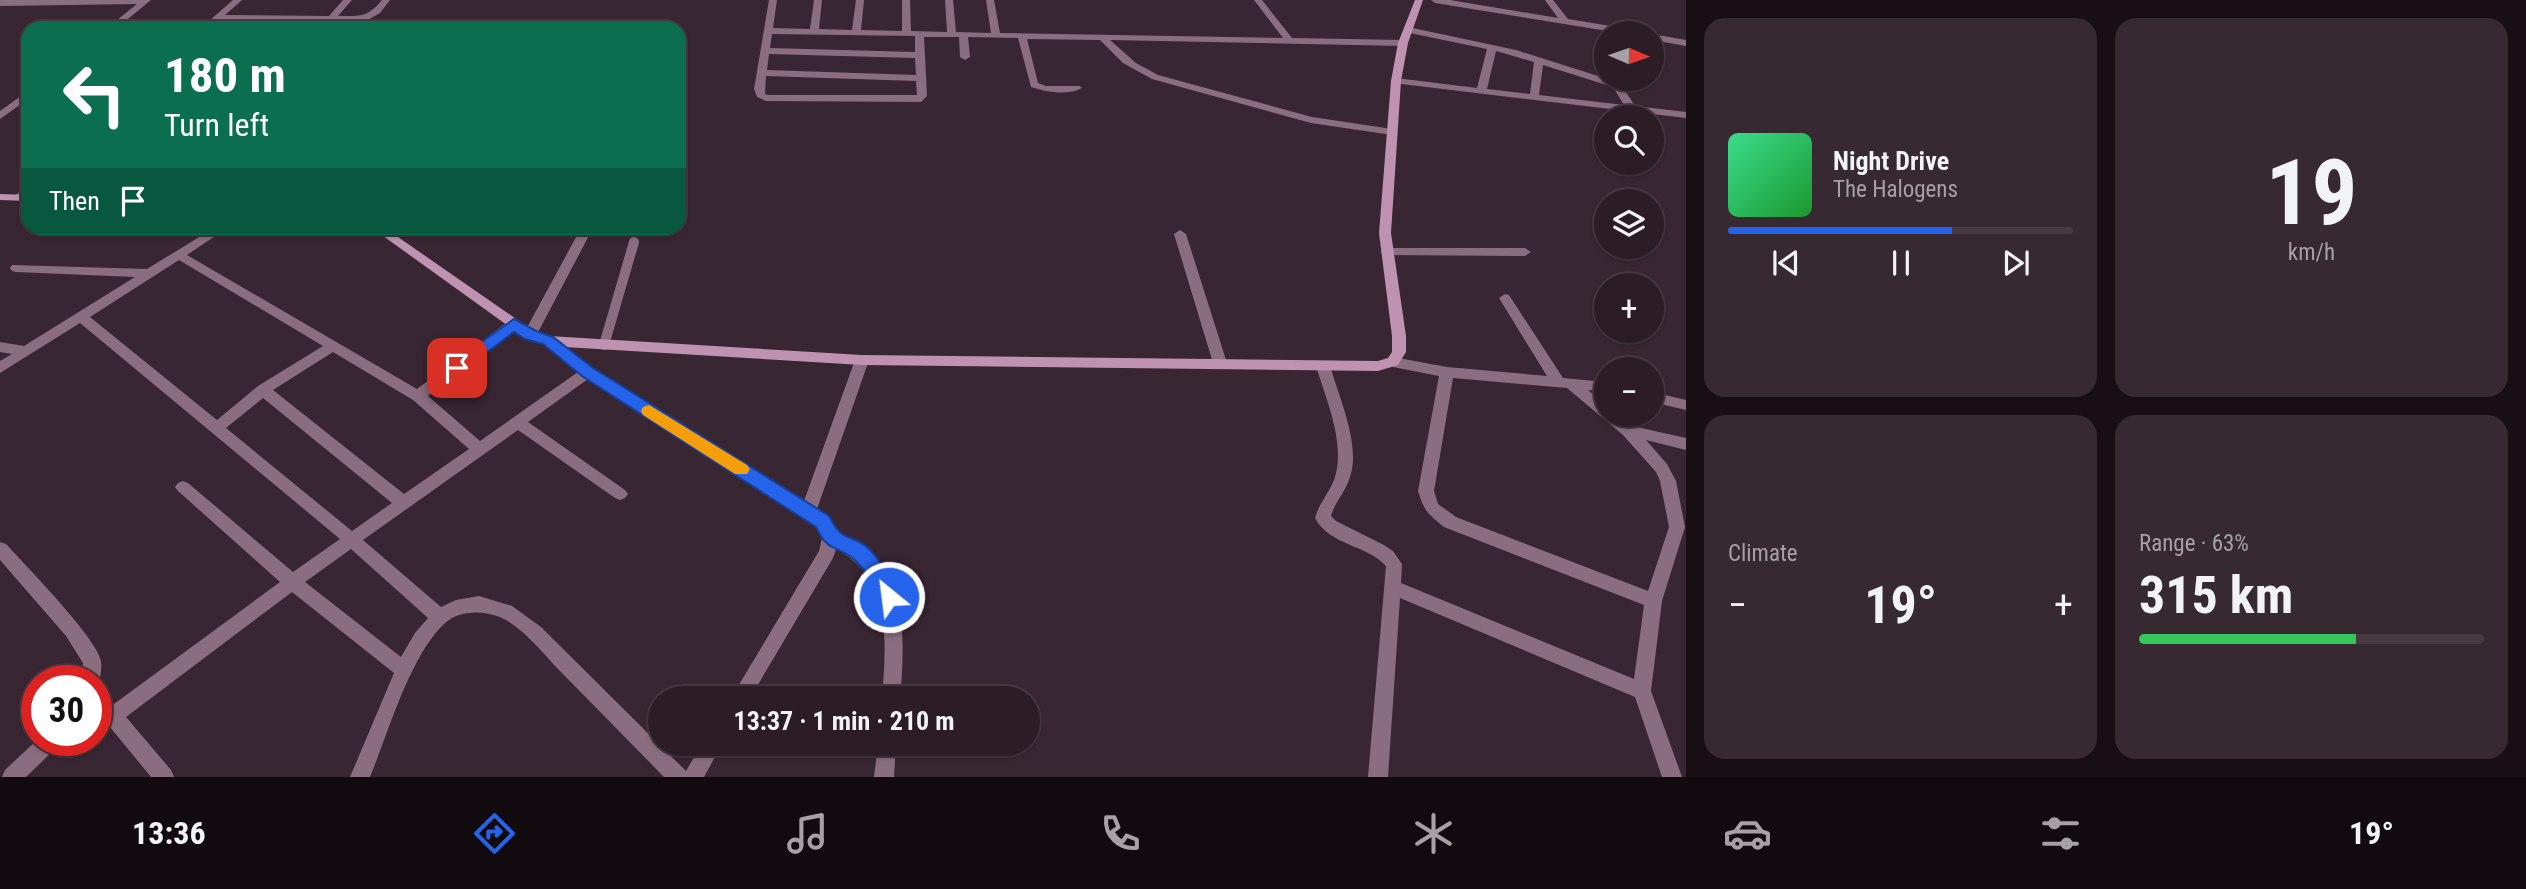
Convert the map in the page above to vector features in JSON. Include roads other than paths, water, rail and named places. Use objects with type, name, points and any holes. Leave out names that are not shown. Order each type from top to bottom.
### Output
[{"type":"street","points":[[0,3],[146,0]]},
{"type":"street","points":[[120,21],[146,0]]},
{"type":"street","points":[[213,21],[238,0]]},
{"type":"street","points":[[332,19],[348,0]]},
{"type":"street","points":[[217,18],[364,19],[377,11],[386,0]]},
{"type":"street","points":[[773,0],[760,95],[775,99],[912,102],[922,96],[919,35]]},
{"type":"street","points":[[814,32],[818,0]]},
{"type":"street","points":[[856,33],[860,0]]},
{"type":"street","points":[[906,0],[907,35]]},
{"type":"street","points":[[949,0],[965,57]]},
{"type":"street","points":[[990,0],[996,36]]},
{"type":"street","points":[[1258,0],[1289,40]]},
{"type":"street","points":[[1392,362],[1399,352],[1399,336],[1385,233],[1392,132],[1396,81],[1406,37],[1419,0]]},
{"type":"street","points":[[1435,0],[1594,26]]},
{"type":"street","points":[[1549,0],[1564,20]]},
{"type":"street","points":[[768,31],[1289,40],[1406,37],[1492,47],[1539,61],[1620,86],[1630,105]]},
{"type":"street","points":[[1022,36],[1034,85],[1045,89],[1077,88]]},
{"type":"street","points":[[1103,38],[1136,70],[1155,77],[1311,120],[1392,132]]},
{"type":"street","points":[[1664,39],[1686,44]]},
{"type":"street","points":[[1481,92],[1492,47]]},
{"type":"street","points":[[765,51],[920,55]]},
{"type":"street","points":[[1534,98],[1539,61]]},
{"type":"street","points":[[762,73],[921,78]]},
{"type":"street","points":[[1396,81],[1596,105]]},
{"type":"street","points":[[0,116],[21,100]]},
{"type":"street","points":[[1664,113],[1686,115]]},
{"type":"street","points":[[0,197],[21,198]]},
{"type":"street","points":[[1180,234],[1220,363]]},
{"type":"street","points":[[0,368],[210,235]]},
{"type":"street","points":[[388,235],[530,335],[548,341],[862,360],[1324,366],[1378,366],[1392,362],[1447,372],[1594,386]]},
{"type":"street","points":[[530,335],[583,235]]},
{"type":"street","points":[[1387,252],[1525,251]]},
{"type":"street","points":[[179,254],[418,396],[479,449]]},
{"type":"street","points":[[16,268],[148,273]]},
{"type":"street","points":[[1505,298],[1564,383],[1594,404]]},
{"type":"street","points":[[80,316],[352,540],[439,617]]},
{"type":"street","points":[[418,396],[514,324]]},
{"type":"street","points":[[548,341],[587,372],[823,522],[830,538],[827,554],[747,686]]},
{"type":"street","points":[[217,428],[263,390],[334,345]]},
{"type":"street","points":[[0,347],[24,351]]},
{"type":"street","points":[[808,512],[862,360]]},
{"type":"street","points":[[1324,366],[1346,457],[1342,481],[1325,508],[1323,518],[1330,528],[1390,558],[1394,565],[1378,777]]},
{"type":"street","points":[[164,777],[113,716],[402,502],[587,372]]},
{"type":"street","points":[[1447,372],[1426,491],[1431,508],[1450,522],[1653,601]]},
{"type":"street","points":[[263,390],[402,502]]},
{"type":"street","points":[[1664,400],[1686,405]]},
{"type":"street","points":[[516,421],[620,494]]},
{"type":"street","points":[[1623,427],[1662,468],[1681,528],[1653,601],[1642,691],[1672,777]]},
{"type":"street","points":[[1628,431],[1686,444]]},
{"type":"street","points":[[183,487],[292,582],[404,670]]},
{"type":"street","points":[[830,538],[861,553],[871,564],[889,597],[896,640],[892,686]]},
{"type":"street","points":[[0,549],[72,630],[92,665]]},
{"type":"street","points":[[1393,587],[1642,691]]},
{"type":"street","points":[[360,777],[392,705],[404,670],[421,639],[439,617],[456,608],[479,604],[506,611],[535,633],[678,777]]},
{"type":"street","points":[[12,777],[34,756]]},
{"type":"street","points":[[693,777],[706,756]]},
{"type":"street","points":[[884,777],[886,756]]},
{"type":"lane","points":[[604,345],[634,242]]}]
